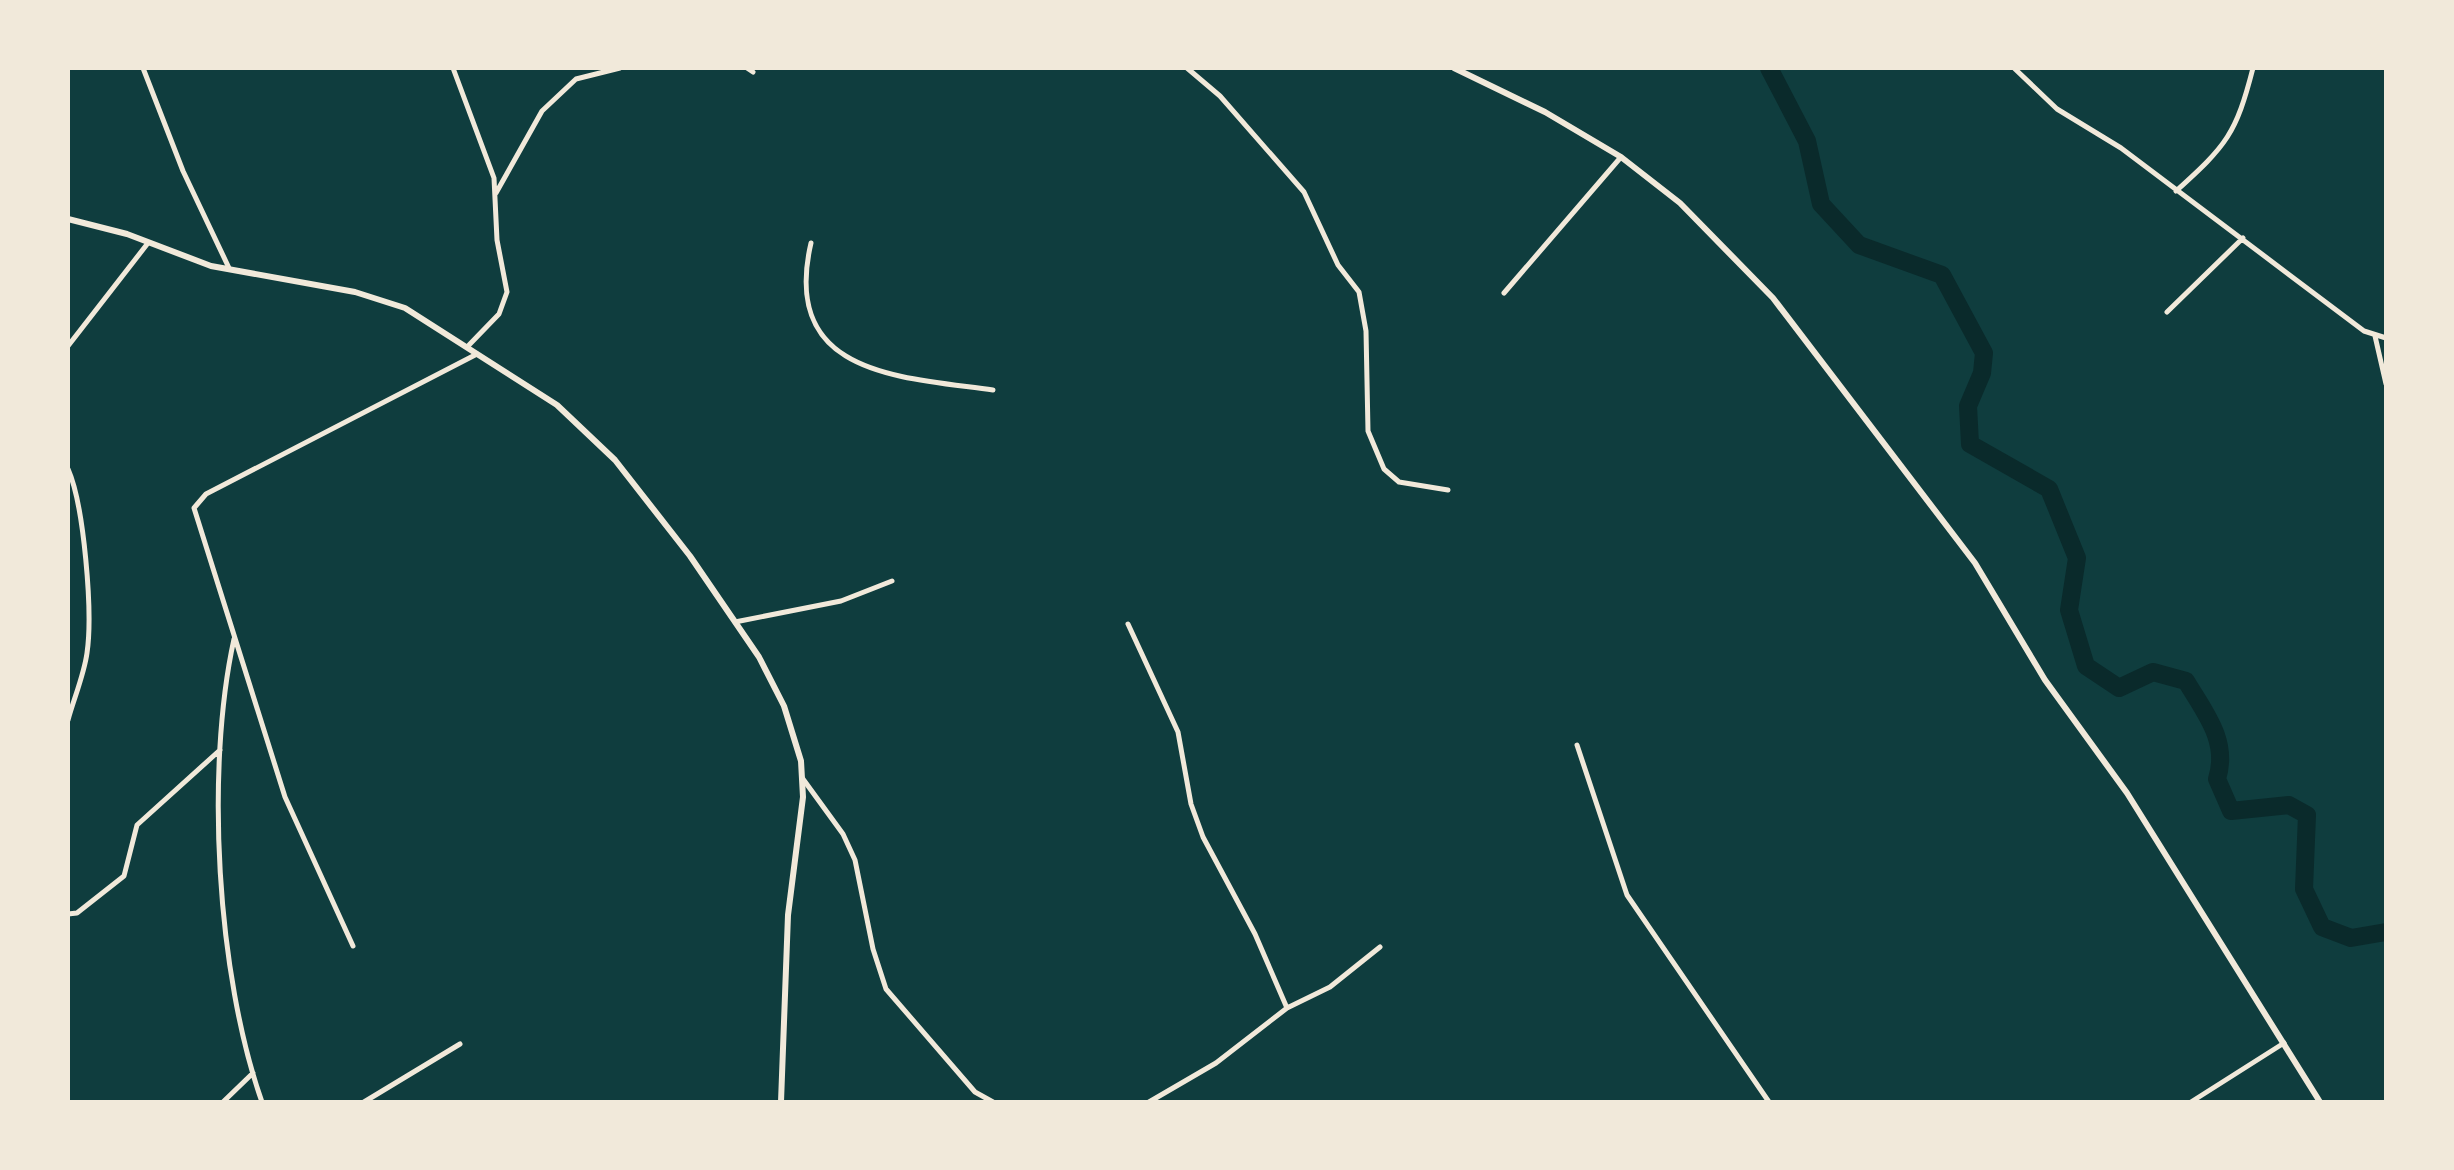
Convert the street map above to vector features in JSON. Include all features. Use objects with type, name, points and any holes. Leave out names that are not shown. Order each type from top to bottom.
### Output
[{"type":"street","points":[[143,68],[183,171],[230,270]]},
{"type":"street","points":[[453,68],[494,178],[506,298],[499,314],[468,345]]},
{"type":"street","points":[[495,195],[542,111],[576,78],[620,68]]},
{"type":"street","points":[[1187,68],[1220,96],[1312,202],[1338,265],[1359,292],[1366,331],[1368,431],[1384,469],[1399,482],[1448,490]]},
{"type":"street","points":[[1454,68],[1545,112],[1621,156],[1680,203],[1773,298],[1956,536],[2045,680],[2127,792],[2320,1102]]},
{"type":"street","points":[[2014,68],[2057,109],[2121,148],[2375,336],[2386,338]]},
{"type":"street","points":[[2176,190],[2228,142],[2242,111],[2253,68]]},
{"type":"street","points":[[1504,293],[1621,156]]},
{"type":"street","points":[[68,219],[230,270],[392,302],[480,352],[558,405],[602,445],[690,556],[776,688],[792,729],[803,778],[788,915],[781,1102]]},
{"type":"street","points":[[2168,312],[2243,238]]},
{"type":"street","points":[[68,346],[148,243]]},
{"type":"street","points":[[811,243],[804,273],[807,298],[819,329],[839,351],[879,374],[993,390]]},
{"type":"street","points":[[2375,336],[2386,384]]},
{"type":"street","points":[[354,946],[286,797],[193,516],[199,502],[314,435],[480,352]]},
{"type":"street","points":[[68,469],[77,496],[88,618],[87,652],[68,720]]},
{"type":"street","points":[[734,622],[841,601],[892,581]]},
{"type":"street","points":[[1128,624],[1178,732],[1191,804],[1203,837],[1255,934],[1287,1008]]},
{"type":"street","points":[[235,636],[224,690],[220,818],[236,998],[262,1102]]},
{"type":"street","points":[[1577,745],[1627,894],[1770,1102]]},
{"type":"street","points":[[68,914],[77,913],[124,876],[137,825],[222,748]]},
{"type":"street","points":[[803,778],[843,834],[856,860],[873,949],[886,989],[975,1092],[993,1102]]},
{"type":"street","points":[[1149,1102],[1216,1063],[1287,1008],[1330,987],[1380,947]]},
{"type":"street","points":[[2191,1102],[2284,1043]]},
{"type":"street","points":[[364,1102],[460,1044]]},
{"type":"street","points":[[224,1102],[253,1073]]},
{"type":"waterway","points":[[1769,68],[1807,141],[1821,204],[1859,245],[1942,275],[1984,353],[1982,373],[1968,406],[1970,444],[2049,489],[2077,558],[2069,610],[2086,666],[2119,688],[2153,672],[2186,681],[2217,740],[2217,779],[2231,811],[2289,805],[2307,815],[2304,889],[2322,927],[2351,938],[2386,932]]}]
